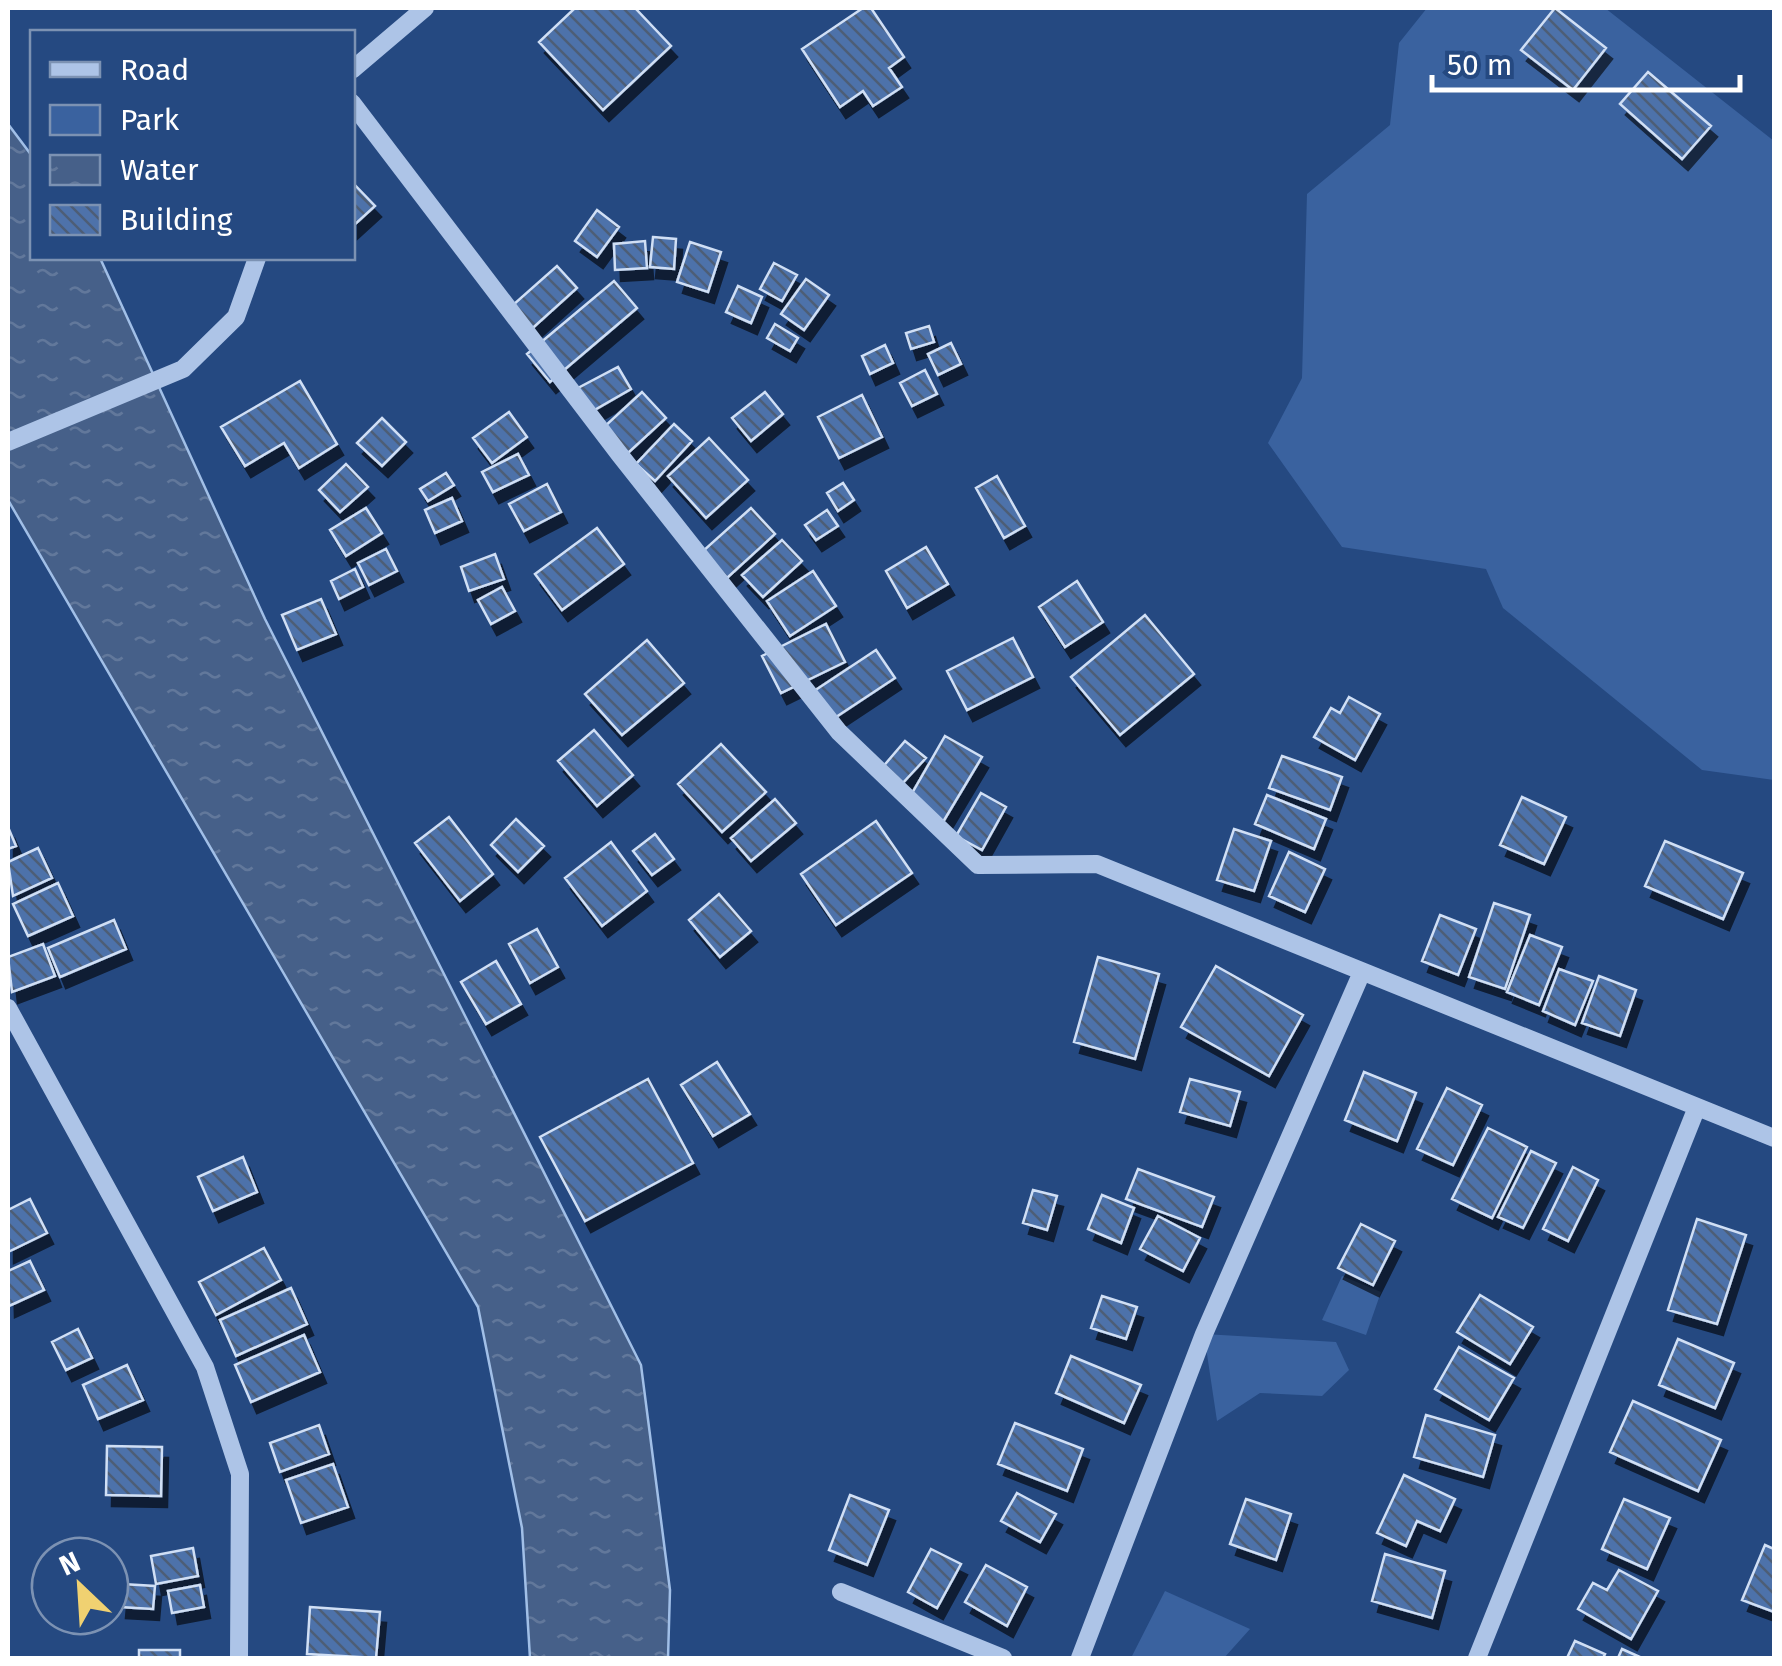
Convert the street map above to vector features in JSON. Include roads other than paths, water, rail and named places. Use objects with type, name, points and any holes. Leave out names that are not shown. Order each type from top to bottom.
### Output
[{"type":"street","points":[[355,67],[425,8]]},
{"type":"street","points":[[355,108],[620,456],[839,732],[978,865],[1096,864],[1774,1138]]},
{"type":"street","points":[[8,442],[183,369],[236,317],[256,260]]},
{"type":"street","points":[[1080,1658],[1204,1334],[1362,972]]},
{"type":"street","points":[[8,1008],[205,1367],[240,1474],[239,1658]]},
{"type":"street","points":[[1478,1658],[1697,1107]]},
{"type":"street","points":[[841,1592],[1003,1658]]},
{"type":"water","points":[[8,124],[30,153],[30,260],[101,260],[265,619],[641,1365],[670,1590],[668,1658],[530,1658],[522,1528],[478,1307],[8,500]]}]
